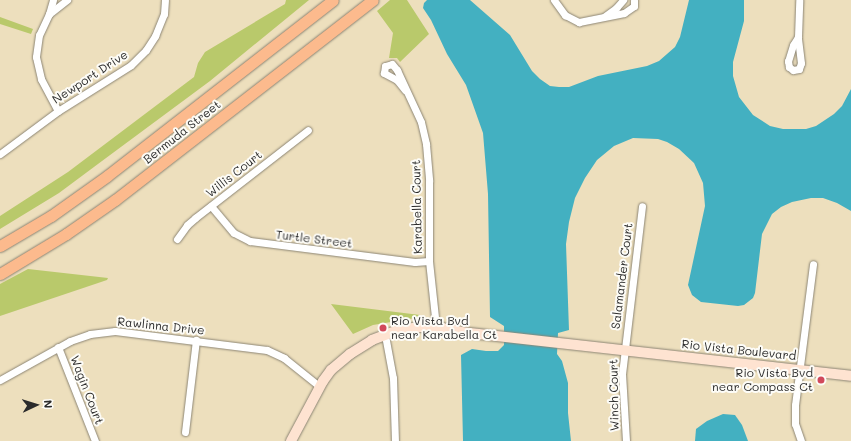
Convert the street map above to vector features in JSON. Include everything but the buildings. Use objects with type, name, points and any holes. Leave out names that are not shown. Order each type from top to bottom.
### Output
[{"type":"main road","name":"Bermuda Street","points":[[0,246],[51,216],[107,176],[333,0]]},
{"type":"main road","name":"Bermuda Street","points":[[0,274],[66,234],[115,200],[373,0]]},
{"type":"street","points":[[53,0],[49,14],[36,45],[36,66],[47,94],[58,111]]},
{"type":"street","points":[[49,14],[67,0]]},
{"type":"street","name":"Newport Drive","points":[[0,154],[58,111],[131,65],[146,50],[155,36],[164,14],[165,0]]},
{"type":"street","points":[[554,0],[570,19],[579,22],[617,16],[629,11],[634,6],[634,0]]},
{"type":"street","points":[[599,18],[611,12],[623,0]]},
{"type":"street","points":[[798,37],[799,0]]},
{"type":"street","name":"Karabella Court","points":[[405,90],[420,122],[426,144],[429,261],[436,327]]},
{"type":"street","name":"Willis Court","points":[[177,239],[187,225],[308,130]]},
{"type":"street","name":"Turtle Street","points":[[211,206],[234,233],[250,241],[415,262],[429,261]]},
{"type":"street","name":"Salamander Court","points":[[625,350],[642,206]]},
{"type":"street","points":[[801,441],[794,414],[813,264]]},
{"type":"street","name":"Rio Vista Boulevard","points":[[291,441],[319,386],[331,370],[350,354],[372,340],[409,328],[444,327],[498,335],[851,376]]},
{"type":"street","name":"Rawlinna Drive","points":[[0,380],[58,347],[80,337],[115,331],[267,350],[284,358],[319,386]]},
{"type":"street","points":[[384,335],[393,378],[396,441]]},
{"type":"street","points":[[184,432],[196,340]]},
{"type":"street","name":"Wagin Court","points":[[58,347],[95,441]]},
{"type":"street","name":"Winch Court","points":[[625,350],[622,374],[626,441]]},
{"type":"green space","points":[[286,0],[309,0],[210,81],[59,193],[0,229],[0,216],[68,172],[194,77],[198,63],[205,52],[285,4]]},
{"type":"green space","points":[[390,0],[407,0],[429,34],[400,62],[397,58],[389,58],[393,33],[377,11]]},
{"type":"green space","points":[[0,17],[33,29],[31,34],[0,24]]},
{"type":"green space","points":[[28,269],[108,278],[107,280],[0,316],[0,284]]},
{"type":"green space","points":[[331,304],[420,315],[415,318],[373,325],[353,334]]},
{"type":"water","points":[[427,0],[470,0],[510,35],[532,71],[540,79],[550,86],[569,87],[598,76],[647,66],[659,61],[675,47],[680,37],[689,0],[744,0],[744,21],[733,62],[733,76],[739,97],[753,115],[770,126],[783,129],[806,129],[816,126],[834,114],[842,106],[851,89],[851,211],[837,203],[823,198],[811,198],[792,202],[781,207],[772,214],[762,234],[755,293],[753,298],[744,305],[738,306],[701,302],[692,295],[688,285],[705,206],[703,183],[694,163],[679,149],[658,139],[633,138],[614,146],[597,160],[585,178],[575,198],[569,222],[566,244],[569,330],[558,333],[557,354],[562,361],[568,383],[568,413],[571,441],[463,441],[461,355],[472,349],[498,351],[504,345],[504,326],[490,317],[488,194],[483,133],[466,85],[447,54],[431,20],[423,8],[424,3]]},
{"type":"water","points":[[723,414],[735,415],[742,425],[748,441],[695,441],[696,429],[707,421]]},
{"type":"place","name":"Rio Vista Bvd near Karabella Ct","points":[[383,328]]},
{"type":"place","name":"Rio Vista Bvd near Compass Ct","points":[[821,380]]}]
